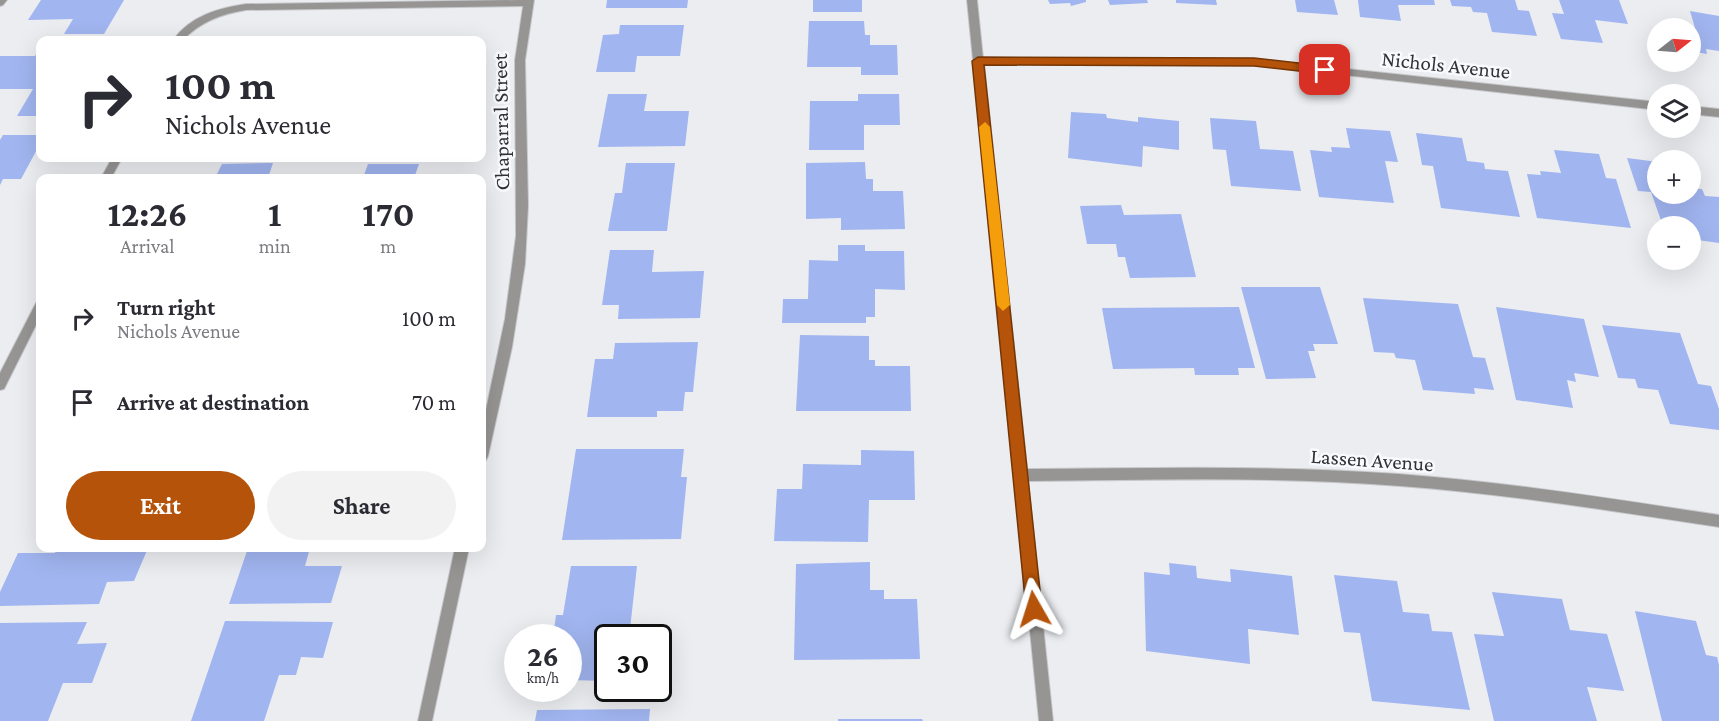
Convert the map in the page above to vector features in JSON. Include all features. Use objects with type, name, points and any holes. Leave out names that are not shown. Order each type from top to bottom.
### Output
[{"type":"street","points":[[972,0],[1046,721]]},
{"type":"street","points":[[182,36],[200,20],[214,13],[246,7],[529,2]]},
{"type":"street","name":"Chaparral Street","points":[[486,436],[519,272],[523,203],[518,71],[529,2]]},
{"type":"street","name":"Nichols Avenue","points":[[978,61],[1254,62],[1647,105]]},
{"type":"street","points":[[1701,111],[1719,113]]},
{"type":"street","points":[[0,385],[36,314]]},
{"type":"street","name":"Lassen Avenue","points":[[1021,475],[1215,473],[1353,477],[1496,490],[1719,521]]},
{"type":"street","points":[[425,721],[461,552]]},
{"type":"building","points":[[41,0],[124,0],[104,34],[64,34],[73,19],[28,20]]},
{"type":"building","points":[[607,0],[688,0],[687,8],[606,8]]},
{"type":"building","points":[[813,0],[862,0],[862,12],[813,12]]},
{"type":"building","points":[[1048,0],[1086,0],[1086,2],[1071,6],[1070,3],[1050,4]]},
{"type":"building","points":[[1108,0],[1147,0],[1148,3],[1110,5]]},
{"type":"building","points":[[1176,0],[1216,0],[1217,5],[1176,3]]},
{"type":"building","points":[[1295,0],[1334,0],[1338,15],[1297,12]]},
{"type":"building","points":[[1358,0],[1434,0],[1435,5],[1398,5],[1401,21],[1360,17]]},
{"type":"building","points":[[1450,0],[1515,0],[1518,10],[1529,11],[1537,36],[1492,32],[1487,13],[1473,12],[1471,7],[1452,6]]},
{"type":"building","points":[[1559,0],[1619,0],[1628,24],[1595,20],[1603,43],[1561,39],[1552,13],[1564,14]]},
{"type":"building","points":[[1690,11],[1719,16],[1719,51],[1706,49],[1707,54],[1701,53],[1701,18],[1692,18]]},
{"type":"building","points":[[809,21],[864,21],[865,35],[870,35],[870,45],[897,45],[898,75],[861,75],[861,67],[807,67]]},
{"type":"building","points":[[620,25],[684,25],[680,56],[637,56],[635,72],[596,72],[603,35],[619,34]]},
{"type":"building","points":[[36,54],[36,116],[17,116],[33,89],[0,89],[0,56]]},
{"type":"building","points":[[608,94],[647,94],[644,111],[689,111],[685,146],[598,147]]},
{"type":"building","points":[[858,94],[899,94],[900,125],[864,125],[864,150],[809,150],[810,101],[858,101]]},
{"type":"building","points":[[1071,112],[1106,114],[1107,118],[1138,122],[1138,117],[1179,121],[1179,150],[1143,146],[1142,167],[1068,158]]},
{"type":"building","points":[[1210,118],[1256,121],[1260,149],[1293,151],[1301,191],[1231,186],[1226,150],[1213,149]]},
{"type":"building","points":[[1346,128],[1390,131],[1398,162],[1385,161],[1394,203],[1319,197],[1310,150],[1332,152],[1331,147],[1350,148]]},
{"type":"building","points":[[1416,133],[1462,138],[1467,161],[1484,163],[1485,169],[1508,171],[1520,217],[1441,208],[1433,166],[1422,165]]},
{"type":"building","points":[[3,135],[36,135],[36,151],[21,179],[3,179],[0,185],[0,140]]},
{"type":"building","points":[[1554,150],[1599,154],[1606,178],[1616,179],[1631,228],[1537,218],[1527,174],[1541,175],[1540,171],[1561,173]]},
{"type":"building","points":[[1627,158],[1647,161],[1647,192],[1638,191]]},
{"type":"building","points":[[865,162],[866,179],[873,179],[873,191],[903,191],[905,229],[841,230],[841,218],[806,219],[806,163]]},
{"type":"building","points":[[273,163],[269,174],[217,174],[222,164]]},
{"type":"building","points":[[626,163],[675,163],[667,231],[608,231],[615,193],[622,193]]},
{"type":"building","points":[[368,164],[419,164],[415,174],[364,174]]},
{"type":"building","points":[[1702,189],[1705,196],[1719,197],[1719,243],[1701,241],[1701,216],[1659,216],[1655,204],[1701,204]]},
{"type":"building","points":[[1121,205],[1124,215],[1181,214],[1196,277],[1130,278],[1125,257],[1118,257],[1116,244],[1087,244],[1080,206]]},
{"type":"building","points":[[838,245],[865,245],[865,251],[904,251],[905,290],[875,289],[875,317],[866,317],[866,323],[782,323],[783,299],[808,299],[809,260],[838,261]]},
{"type":"building","points":[[610,250],[654,250],[652,272],[704,271],[700,318],[618,319],[619,305],[602,305]]},
{"type":"building","points":[[1241,287],[1320,287],[1338,344],[1313,344],[1315,351],[1308,351],[1316,378],[1266,379]]},
{"type":"building","points":[[1363,298],[1458,304],[1473,357],[1485,358],[1494,390],[1474,388],[1475,394],[1423,390],[1415,360],[1396,358],[1394,353],[1374,352]]},
{"type":"building","points":[[1239,307],[1255,368],[1238,368],[1239,375],[1195,375],[1194,368],[1113,369],[1102,308]]},
{"type":"building","points":[[1496,307],[1584,319],[1599,377],[1574,373],[1576,382],[1567,380],[1573,408],[1516,400]]},
{"type":"building","points":[[1602,325],[1680,333],[1698,384],[1711,386],[1719,409],[1719,430],[1670,424],[1658,390],[1638,388],[1635,379],[1618,378]]},
{"type":"building","points":[[800,335],[869,336],[869,360],[875,360],[875,366],[910,366],[911,411],[796,411]]},
{"type":"building","points":[[698,342],[693,392],[685,392],[683,411],[657,411],[657,417],[587,417],[595,359],[613,359],[615,343]]},
{"type":"building","points":[[576,449],[684,449],[681,477],[687,477],[681,539],[562,540]]},
{"type":"building","points":[[861,450],[914,451],[915,500],[869,500],[868,542],[774,541],[777,489],[802,489],[803,464],[861,465]]},
{"type":"building","points":[[146,552],[134,581],[107,582],[99,604],[0,606],[0,592],[18,553]]},
{"type":"building","points":[[247,552],[309,552],[305,566],[342,566],[331,603],[229,604]]},
{"type":"building","points":[[870,562],[870,590],[884,590],[884,599],[917,599],[920,659],[794,660],[796,564]]},
{"type":"building","points":[[1169,563],[1196,566],[1197,578],[1231,582],[1230,569],[1292,576],[1299,635],[1248,629],[1250,664],[1146,651],[1144,572],[1170,575]]},
{"type":"building","points":[[571,566],[637,566],[631,624],[594,624],[594,681],[582,680],[582,624],[555,624],[556,615],[563,615]]},
{"type":"building","points":[[1334,575],[1397,581],[1403,612],[1429,614],[1432,631],[1452,632],[1470,710],[1372,701],[1360,633],[1344,632]]},
{"type":"building","points":[[1492,592],[1562,599],[1570,630],[1607,634],[1624,691],[1587,687],[1597,721],[1494,721],[1474,634],[1504,636]]},
{"type":"building","points":[[1635,611],[1696,621],[1706,655],[1717,657],[1719,665],[1719,721],[1662,721]]},
{"type":"building","points":[[225,621],[333,622],[323,658],[301,657],[296,675],[279,675],[264,721],[191,721]]},
{"type":"building","points":[[87,622],[77,644],[107,643],[92,683],[63,683],[48,721],[0,721],[0,623]]},
{"type":"building","points":[[650,709],[649,721],[535,721],[537,710]]},
{"type":"building","points":[[838,719],[922,719],[923,721],[838,721]]},
{"type":"slow traffic","points":[[985,127],[1003,305]]},
{"type":"route","points":[[1034,609],[978,61],[1254,62],[1325,70]]}]
